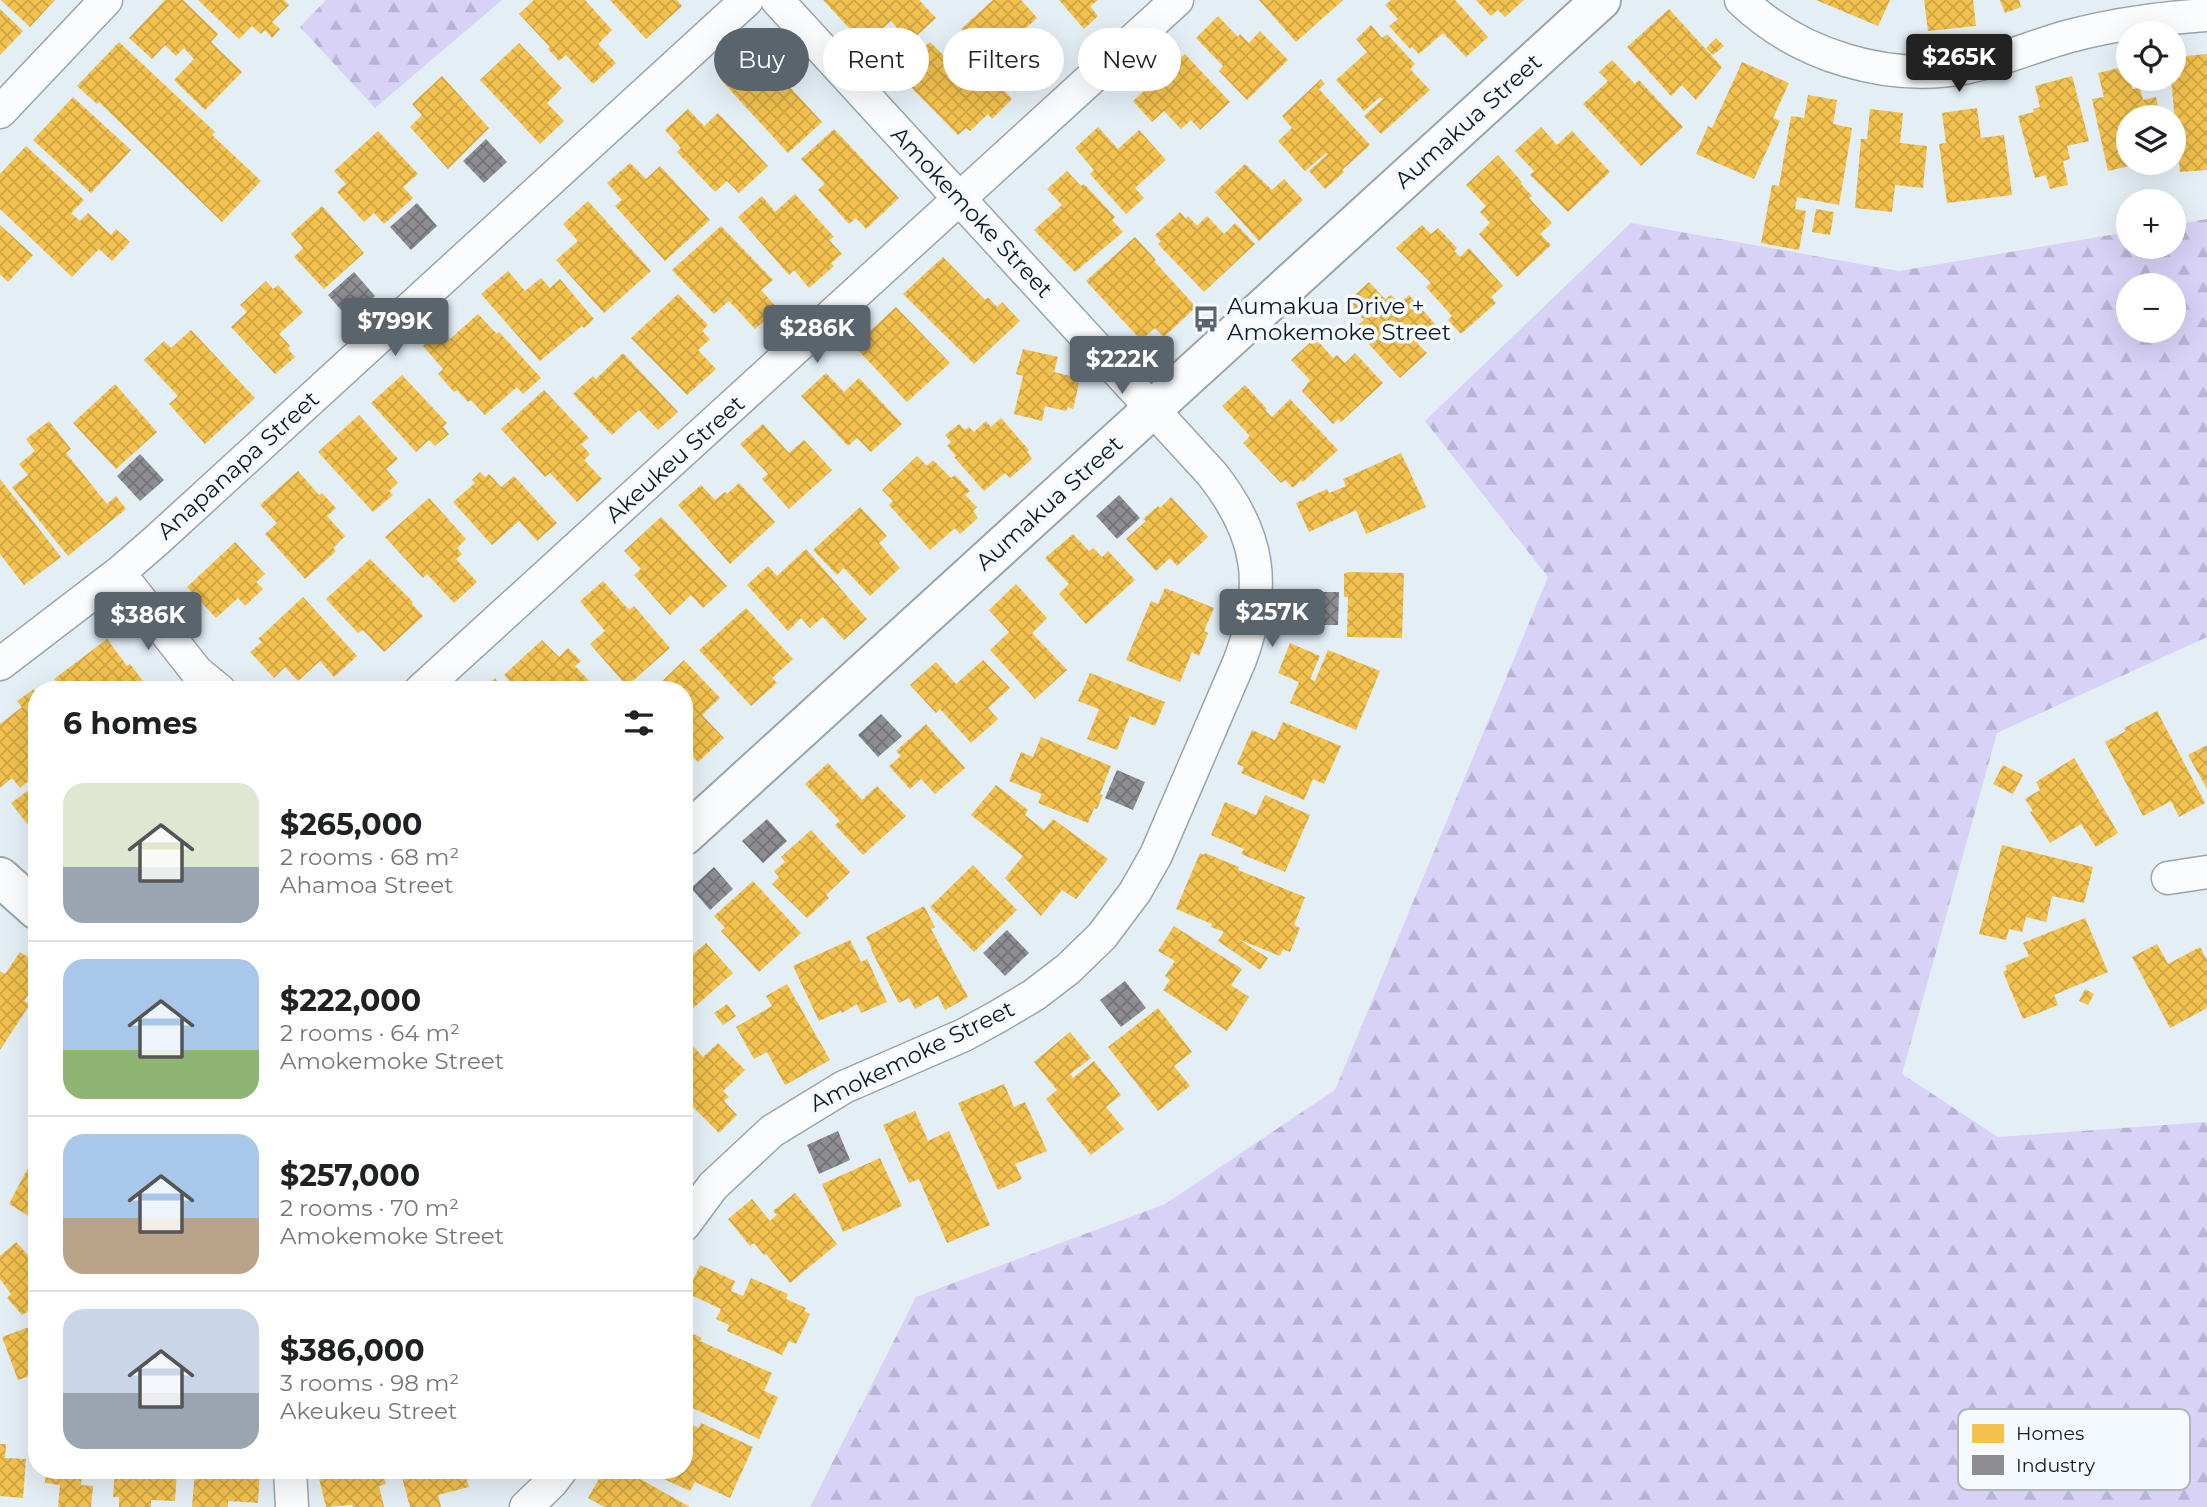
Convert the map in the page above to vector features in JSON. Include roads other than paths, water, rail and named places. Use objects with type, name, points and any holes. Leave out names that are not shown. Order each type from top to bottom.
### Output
[{"type":"street","points":[[0,112],[106,0]]},
{"type":"street","name":"Anapanapa Street","points":[[0,664],[119,573],[747,0]]},
{"type":"street","name":"Amokemoke Street","points":[[693,1213],[713,1186],[743,1156],[772,1131],[804,1109],[844,1087],[964,1035],[1034,995],[1068,969],[1102,936],[1135,892],[1156,855],[1240,660],[1249,636],[1256,594],[1256,565],[1241,517],[1229,496],[777,0]]},
{"type":"street","name":"Akeukeu Street","points":[[431,681],[1177,0]]},
{"type":"street","name":"Aumakua Street","points":[[693,828],[1601,0]]},
{"type":"street","points":[[1741,0],[1779,30],[1805,45],[1858,64],[1912,70],[1966,67],[2070,36],[2190,10]]},
{"type":"street","points":[[119,573],[198,672],[208,681]]},
{"type":"street","points":[[2168,878],[2207,872]]},
{"type":"street","points":[[0,877],[28,902]]},
{"type":"street","points":[[290,1479],[292,1507]]},
{"type":"street","points":[[526,1507],[552,1479]]},
{"type":"place","name":"Aumakua Drive + Amokemoke Street","points":[[1206,319]]}]
